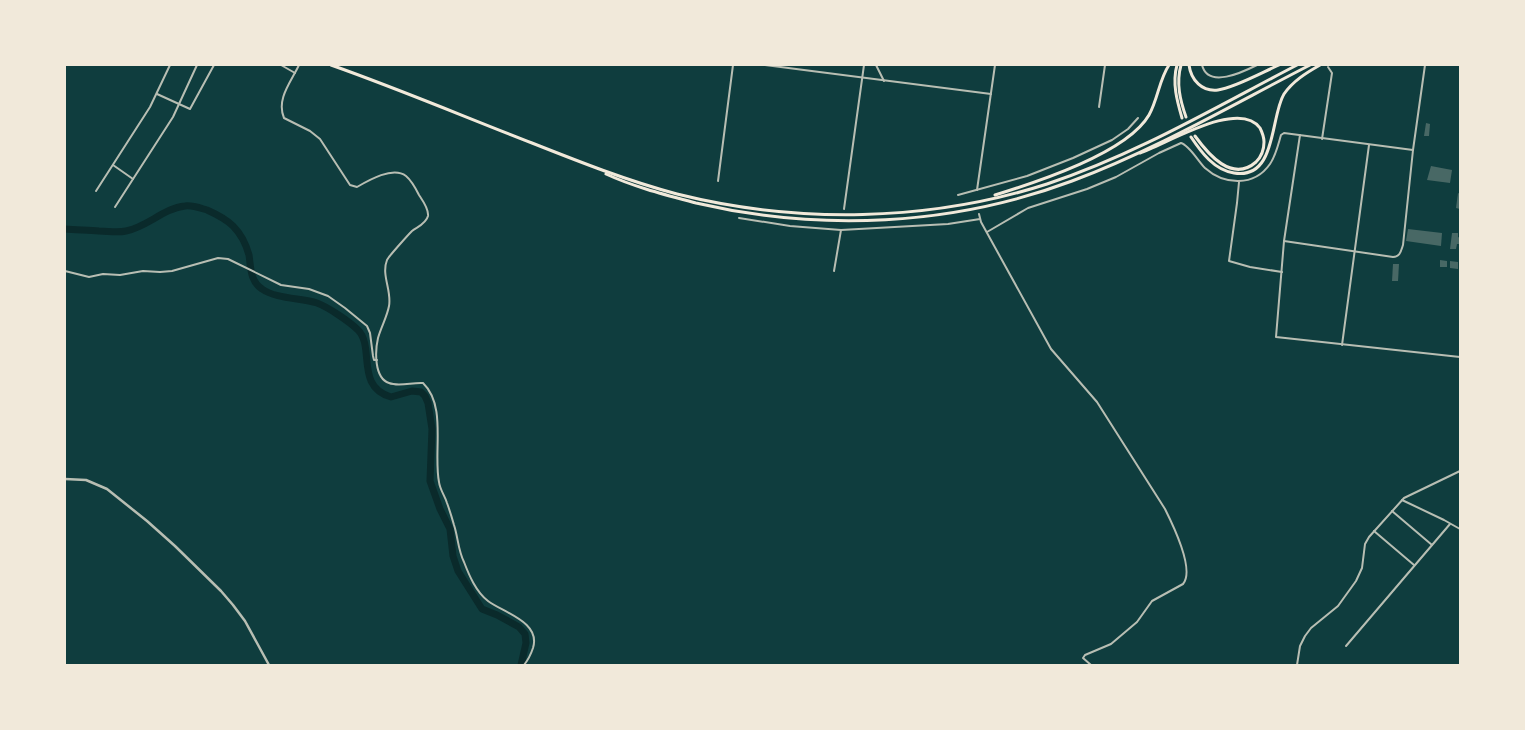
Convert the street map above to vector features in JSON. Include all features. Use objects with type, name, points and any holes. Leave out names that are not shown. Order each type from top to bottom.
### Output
[{"type":"highway","points":[[331,65],[376,81],[611,176],[678,198],[724,210],[780,218],[854,221],[940,215],[987,206],[1070,182],[1186,129],[1310,65]]},
{"type":"highway","points":[[976,202],[1047,178],[1088,160],[1128,137],[1149,116],[1169,65]]},
{"type":"highway","points":[[1179,65],[1179,92],[1184,117]]},
{"type":"highway","points":[[1189,65],[1191,75],[1195,80],[1206,89],[1214,90],[1226,88],[1279,65]]},
{"type":"highway","points":[[593,168],[678,194],[731,205],[816,213],[871,214],[929,210],[976,202],[1029,189],[1080,172],[1183,124],[1297,65]]},
{"type":"highway","points":[[1126,158],[1148,151],[1209,124],[1233,117],[1246,118],[1257,124],[1264,138],[1264,149],[1261,156],[1249,167],[1240,169],[1230,168],[1216,161],[1193,136],[1198,148],[1220,168],[1236,173],[1250,171],[1257,167],[1270,148],[1278,108],[1284,94],[1295,81],[1320,65]]},
{"type":"street","points":[[96,191],[150,107],[170,65]]},
{"type":"street","points":[[116,207],[172,117],[197,65]]},
{"type":"street","points":[[157,94],[190,109],[192,108],[200,89],[214,65]]},
{"type":"street","points":[[281,65],[296,73]]},
{"type":"street","points":[[718,181],[734,65]]},
{"type":"street","points":[[765,65],[991,94]]},
{"type":"street","points":[[844,209],[864,65]]},
{"type":"street","points":[[876,65],[884,80]]},
{"type":"street","points":[[978,190],[994,65]]},
{"type":"street","points":[[1099,107],[1105,65]]},
{"type":"street","points":[[1202,65],[1208,75],[1224,77],[1233,76],[1256,65]]},
{"type":"street","points":[[1284,241],[1393,256],[1398,255],[1401,251],[1425,65]]},
{"type":"street","points":[[299,66],[282,99],[281,108],[284,118],[315,134],[320,139],[350,185],[357,187],[388,173],[402,174],[412,182],[428,211],[425,222],[410,232],[387,260],[386,276],[389,305],[378,338],[378,372],[382,379],[388,383],[423,383],[429,388],[437,422],[438,480],[455,528],[460,552],[470,576],[487,600],[514,615],[532,631],[535,641],[532,652],[524,665]]},
{"type":"street","points":[[1322,139],[1332,73],[1328,66]]},
{"type":"street","points":[[958,195],[1027,176],[1112,140],[1138,118]]},
{"type":"street","points":[[987,232],[1028,208],[1116,177],[1181,143],[1186,145],[1214,175],[1222,179],[1239,182],[1254,178],[1264,172],[1273,159],[1282,133],[1413,150]]},
{"type":"street","points":[[1300,135],[1284,241],[1276,337],[1460,357]]},
{"type":"street","points":[[1342,345],[1370,145]]},
{"type":"street","points":[[113,165],[133,179]]},
{"type":"street","points":[[1239,182],[1229,261],[1250,267],[1282,272]]},
{"type":"street","points":[[980,214],[980,219],[1051,349],[1097,402],[1113,425],[1165,510],[1182,550],[1188,575],[1186,581],[1152,601],[1138,622],[1111,644],[1085,655],[1083,658],[1091,665]]},
{"type":"street","points":[[739,218],[790,226],[841,230],[948,224],[980,219]]},
{"type":"street","points":[[834,271],[841,230]]},
{"type":"street","points":[[65,271],[89,277],[103,274],[120,275],[143,271],[160,272],[179,269],[218,258],[228,259],[281,284],[316,290],[346,308],[369,329],[372,356],[374,360],[377,360]]},
{"type":"street","points":[[1297,665],[1300,646],[1305,636],[1311,628],[1338,606],[1356,582],[1362,568],[1365,544],[1374,531],[1402,500],[1460,471]]},
{"type":"street","points":[[65,479],[80,479],[99,485],[168,539],[227,597],[245,621],[270,665]]},
{"type":"street","points":[[1402,500],[1460,529]]},
{"type":"street","points":[[1392,511],[1432,545]]},
{"type":"street","points":[[1346,646],[1450,524]]},
{"type":"street","points":[[1374,531],[1414,565]]},
{"type":"building","points":[[1426,123],[1430,124],[1429,136],[1424,136]]},
{"type":"building","points":[[1431,166],[1452,170],[1450,183],[1427,180]]},
{"type":"building","points":[[1458,193],[1460,194],[1460,209],[1456,208]]},
{"type":"building","points":[[1408,229],[1442,233],[1441,246],[1406,241]]},
{"type":"building","points":[[1452,233],[1458,233],[1460,238],[1460,244],[1457,244],[1456,249],[1450,249]]},
{"type":"building","points":[[1440,260],[1447,261],[1447,267],[1440,267]]},
{"type":"building","points":[[1450,261],[1458,262],[1458,269],[1450,268]]},
{"type":"building","points":[[1393,264],[1399,264],[1398,281],[1392,281]]},
{"type":"waterway","points":[[65,229],[123,232],[141,226],[177,207],[190,206],[207,210],[227,221],[243,239],[248,251],[253,278],[258,286],[274,295],[317,303],[339,315],[358,330],[363,337],[369,376],[373,385],[380,392],[391,397],[412,391],[421,392],[425,396],[432,429],[430,481],[440,509],[450,529],[453,556],[458,571],[482,609],[519,627],[525,634],[526,643],[521,665]]}]
